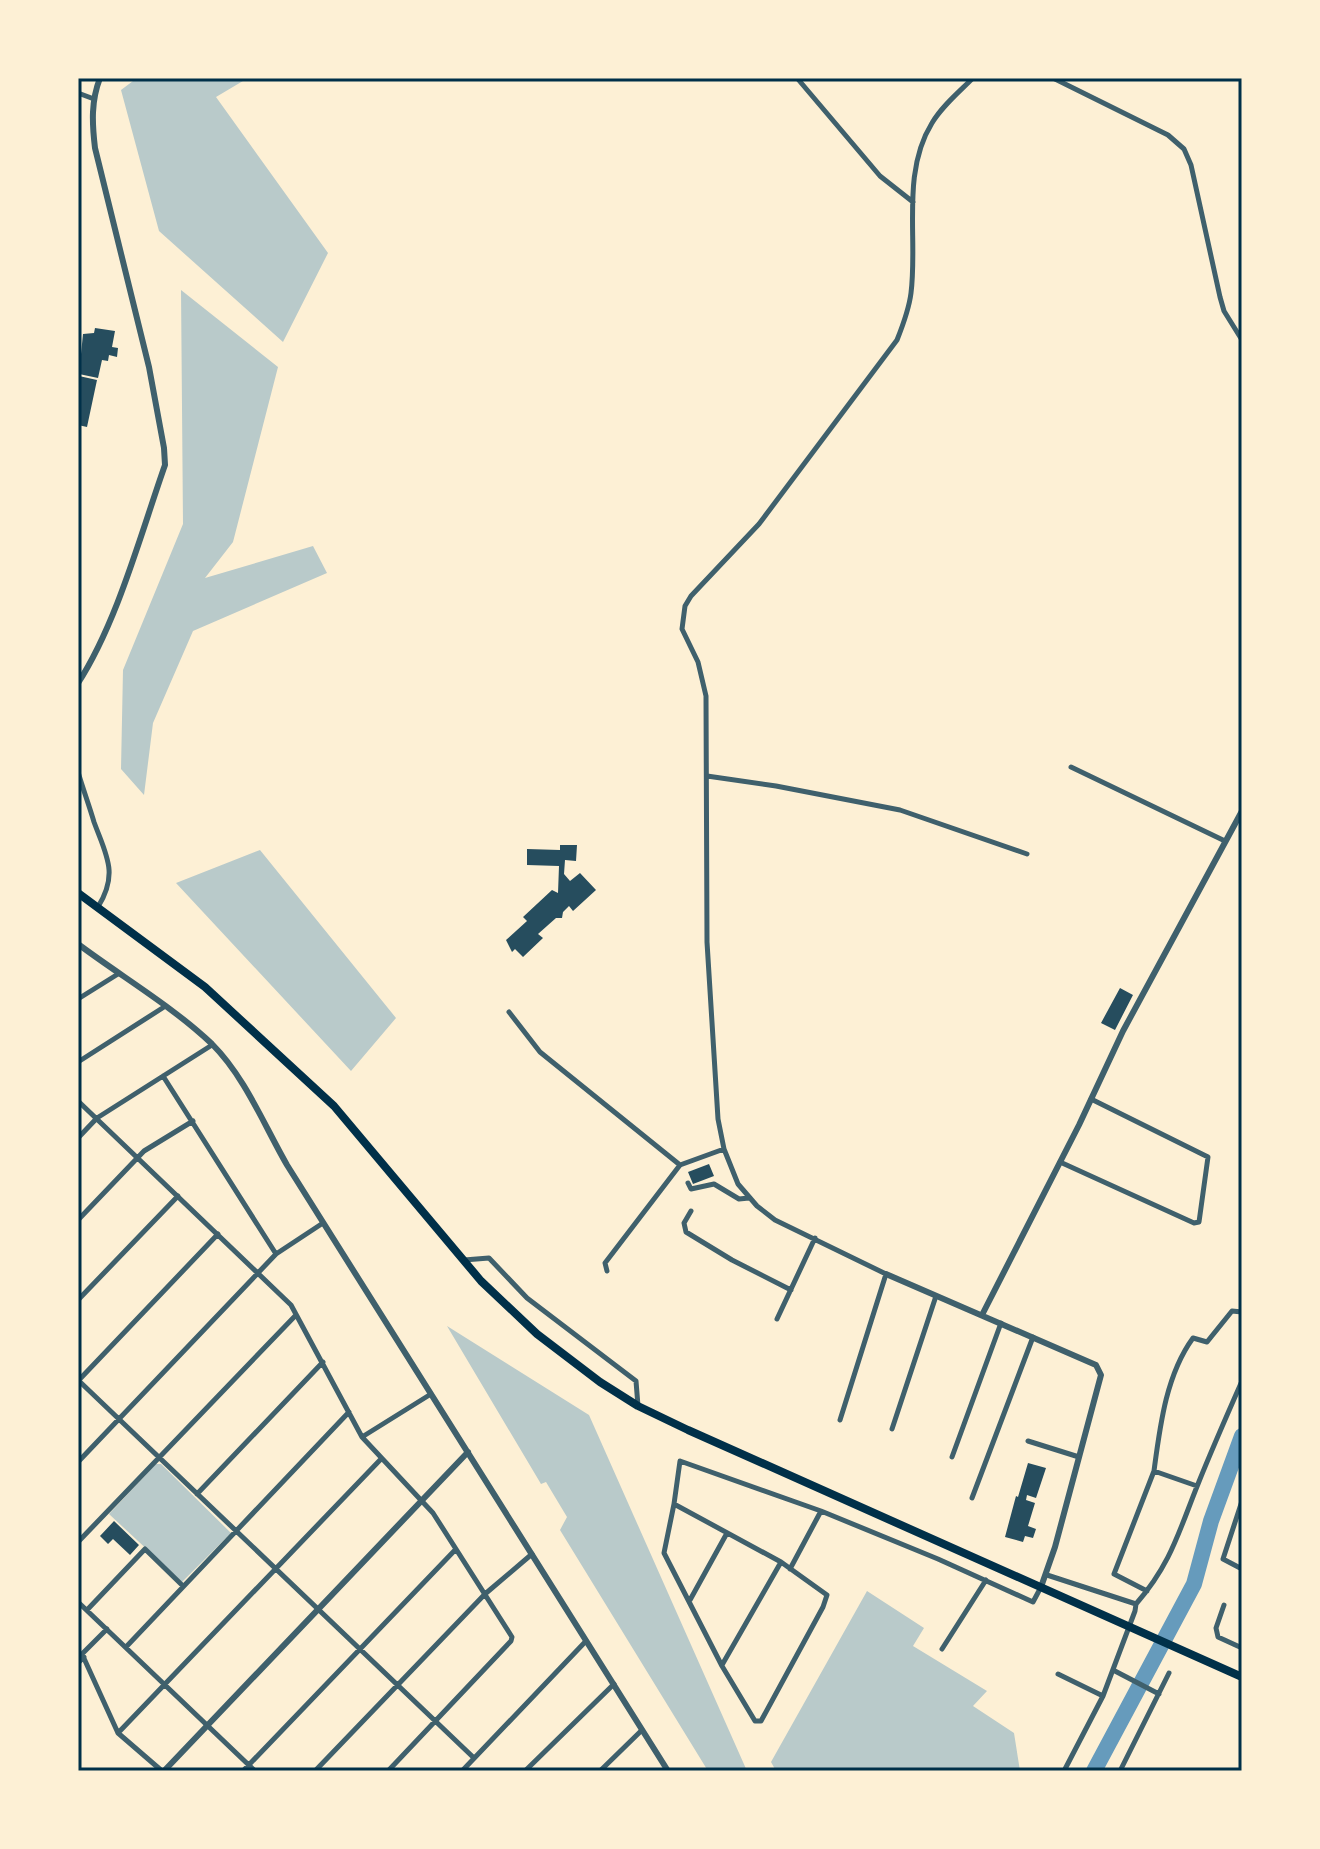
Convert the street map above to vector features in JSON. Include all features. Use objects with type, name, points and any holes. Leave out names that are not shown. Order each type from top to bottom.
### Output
[{"type":"highway","points":[[78,893],[205,987],[334,1106],[481,1281],[537,1334],[600,1382],[638,1406],[1242,1677]]},
{"type":"street","points":[[78,683],[90,665],[127,575],[165,465],[149,367],[95,148],[91,121],[100,78]]},
{"type":"street","points":[[797,78],[880,176],[913,202]]},
{"type":"street","points":[[674,1504],[781,1562],[827,1595],[761,1721],[755,1721],[722,1666],[664,1553],[680,1461],[821,1511],[1033,1602],[1047,1575],[1101,1375],[1096,1365],[886,1274],[775,1220],[738,1184],[724,1149],[718,1119],[707,942],[706,696],[698,662],[682,629],[685,606],[759,524],[897,340],[905,322],[911,294],[917,159],[933,120],[973,78]]},
{"type":"street","points":[[1053,78],[1168,135],[1184,149],[1191,165],[1224,311],[1242,340]]},
{"type":"street","points":[[78,93],[94,99]]},
{"type":"street","points":[[1071,767],[1225,841]]},
{"type":"street","points":[[78,772],[108,857],[110,873],[106,894],[98,908]]},
{"type":"street","points":[[707,776],[900,810],[1027,854]]},
{"type":"street","points":[[982,1315],[1123,1031],[1242,811]]},
{"type":"street","points":[[78,944],[212,1045],[250,1098],[323,1223],[668,1771]]},
{"type":"street","points":[[78,999],[118,974]]},
{"type":"street","points":[[78,1062],[164,1007]]},
{"type":"street","points":[[509,1012],[540,1052],[680,1165]]},
{"type":"street","points":[[78,1138],[97,1118],[212,1045]]},
{"type":"street","points":[[163,1076],[276,1254]]},
{"type":"street","points":[[1060,1162],[1194,1223],[1199,1222],[1208,1157],[1091,1099]]},
{"type":"street","points":[[78,1101],[291,1305],[362,1437],[433,1513],[512,1637],[388,1771]]},
{"type":"street","points":[[78,1220],[138,1157],[193,1121]]},
{"type":"street","points":[[607,1271],[605,1263],[621,1239],[680,1165],[724,1149]]},
{"type":"street","points":[[688,1183],[691,1189],[714,1184],[739,1199],[750,1198]]},
{"type":"street","points":[[78,1300],[178,1196]]},
{"type":"street","points":[[691,1211],[684,1223],[686,1232],[791,1290]]},
{"type":"street","points":[[78,1462],[276,1254],[323,1223]]},
{"type":"street","points":[[218,1234],[78,1381],[474,1758]]},
{"type":"street","points":[[777,1319],[815,1238]]},
{"type":"street","points":[[463,1260],[489,1258],[527,1298],[636,1381],[638,1406]]},
{"type":"street","points":[[840,1420],[886,1274]]},
{"type":"street","points":[[892,1429],[937,1295]]},
{"type":"street","points":[[1147,1591],[1114,1574],[1154,1471],[1160,1425],[1179,1358],[1193,1338],[1207,1342],[1232,1311],[1242,1312]]},
{"type":"street","points":[[78,1542],[296,1315]]},
{"type":"street","points":[[952,1457],[1001,1323]]},
{"type":"street","points":[[972,1498],[1033,1336]]},
{"type":"street","points":[[197,1494],[323,1362]]},
{"type":"street","points":[[1064,1771],[1115,1671],[1136,1604],[1174,1548],[1242,1381]]},
{"type":"street","points":[[362,1437],[431,1394]]},
{"type":"street","points":[[126,1647],[349,1412]]},
{"type":"street","points":[[1028,1441],[1080,1458]]},
{"type":"street","points":[[107,1629],[82,1654],[118,1733],[163,1771],[468,1452]]},
{"type":"street","points":[[118,1733],[381,1459]]},
{"type":"street","points":[[1154,1471],[1197,1486]]},
{"type":"street","points":[[1242,1503],[1223,1559],[1242,1569]]},
{"type":"street","points":[[790,1569],[821,1511]]},
{"type":"street","points":[[690,1600],[727,1533]]},
{"type":"street","points":[[87,1610],[145,1549],[183,1586]]},
{"type":"street","points":[[243,1771],[456,1549]]},
{"type":"street","points":[[315,1771],[485,1594],[532,1554]]},
{"type":"street","points":[[722,1666],[781,1562]]},
{"type":"street","points":[[1047,1575],[1136,1604]]},
{"type":"street","points":[[942,1649],[986,1580]]},
{"type":"street","points":[[78,1602],[255,1771]]},
{"type":"street","points":[[1224,1605],[1216,1628],[1218,1637],[1242,1648]]},
{"type":"street","points":[[462,1771],[587,1640]]},
{"type":"street","points":[[78,1663],[84,1657]]},
{"type":"street","points":[[1115,1671],[1159,1694]]},
{"type":"street","points":[[1120,1771],[1169,1673]]},
{"type":"street","points":[[1058,1674],[1103,1696]]},
{"type":"street","points":[[525,1771],[614,1684]]},
{"type":"street","points":[[600,1771],[642,1730]]},
{"type":"shaded area","points":[[137,78],[248,78],[216,97],[328,253],[283,342],[159,231],[121,90]]},
{"type":"shaded area","points":[[181,290],[278,367],[233,542],[205,578],[313,546],[327,573],[193,631],[153,723],[144,795],[121,769],[123,670],[183,524]]},
{"type":"shaded area","points":[[260,850],[396,1018],[351,1071],[176,883]]},
{"type":"shaded area","points":[[447,1326],[589,1415],[747,1771],[708,1771],[560,1530],[567,1517],[546,1482],[541,1484]]},
{"type":"shaded area","points":[[156,1464],[161,1464],[231,1533],[182,1582],[109,1514]]},
{"type":"shaded area","points":[[867,1591],[924,1628],[913,1646],[987,1691],[973,1706],[1014,1733],[1020,1771],[776,1771],[771,1762]]},
{"type":"building","points":[[95,328],[115,331],[112,347],[118,348],[117,357],[109,355],[108,361],[102,360],[98,378],[79,374],[83,334],[94,333]]},
{"type":"building","points":[[79,376],[97,380],[87,427],[78,425]]},
{"type":"building","points":[[560,845],[577,845],[576,861],[565,860],[564,874],[570,881],[580,873],[596,890],[573,911],[569,906],[562,918],[556,918],[538,934],[543,938],[523,957],[515,949],[512,952],[506,940],[527,921],[523,917],[552,890],[558,893],[559,866],[527,865],[527,849],[560,850]]},
{"type":"building","points":[[1120,988],[1133,995],[1115,1030],[1101,1023]]},
{"type":"building","points":[[709,1164],[714,1176],[693,1184],[688,1172]]},
{"type":"building","points":[[1028,1463],[1046,1468],[1036,1498],[1027,1495],[1026,1500],[1035,1503],[1028,1526],[1036,1529],[1033,1538],[1025,1536],[1023,1542],[1005,1537]]},
{"type":"building","points":[[114,1521],[139,1545],[130,1555],[113,1539],[108,1544],[100,1536]]},
{"type":"waterway","points":[[1094,1771],[1194,1584],[1211,1521],[1242,1436]]}]
